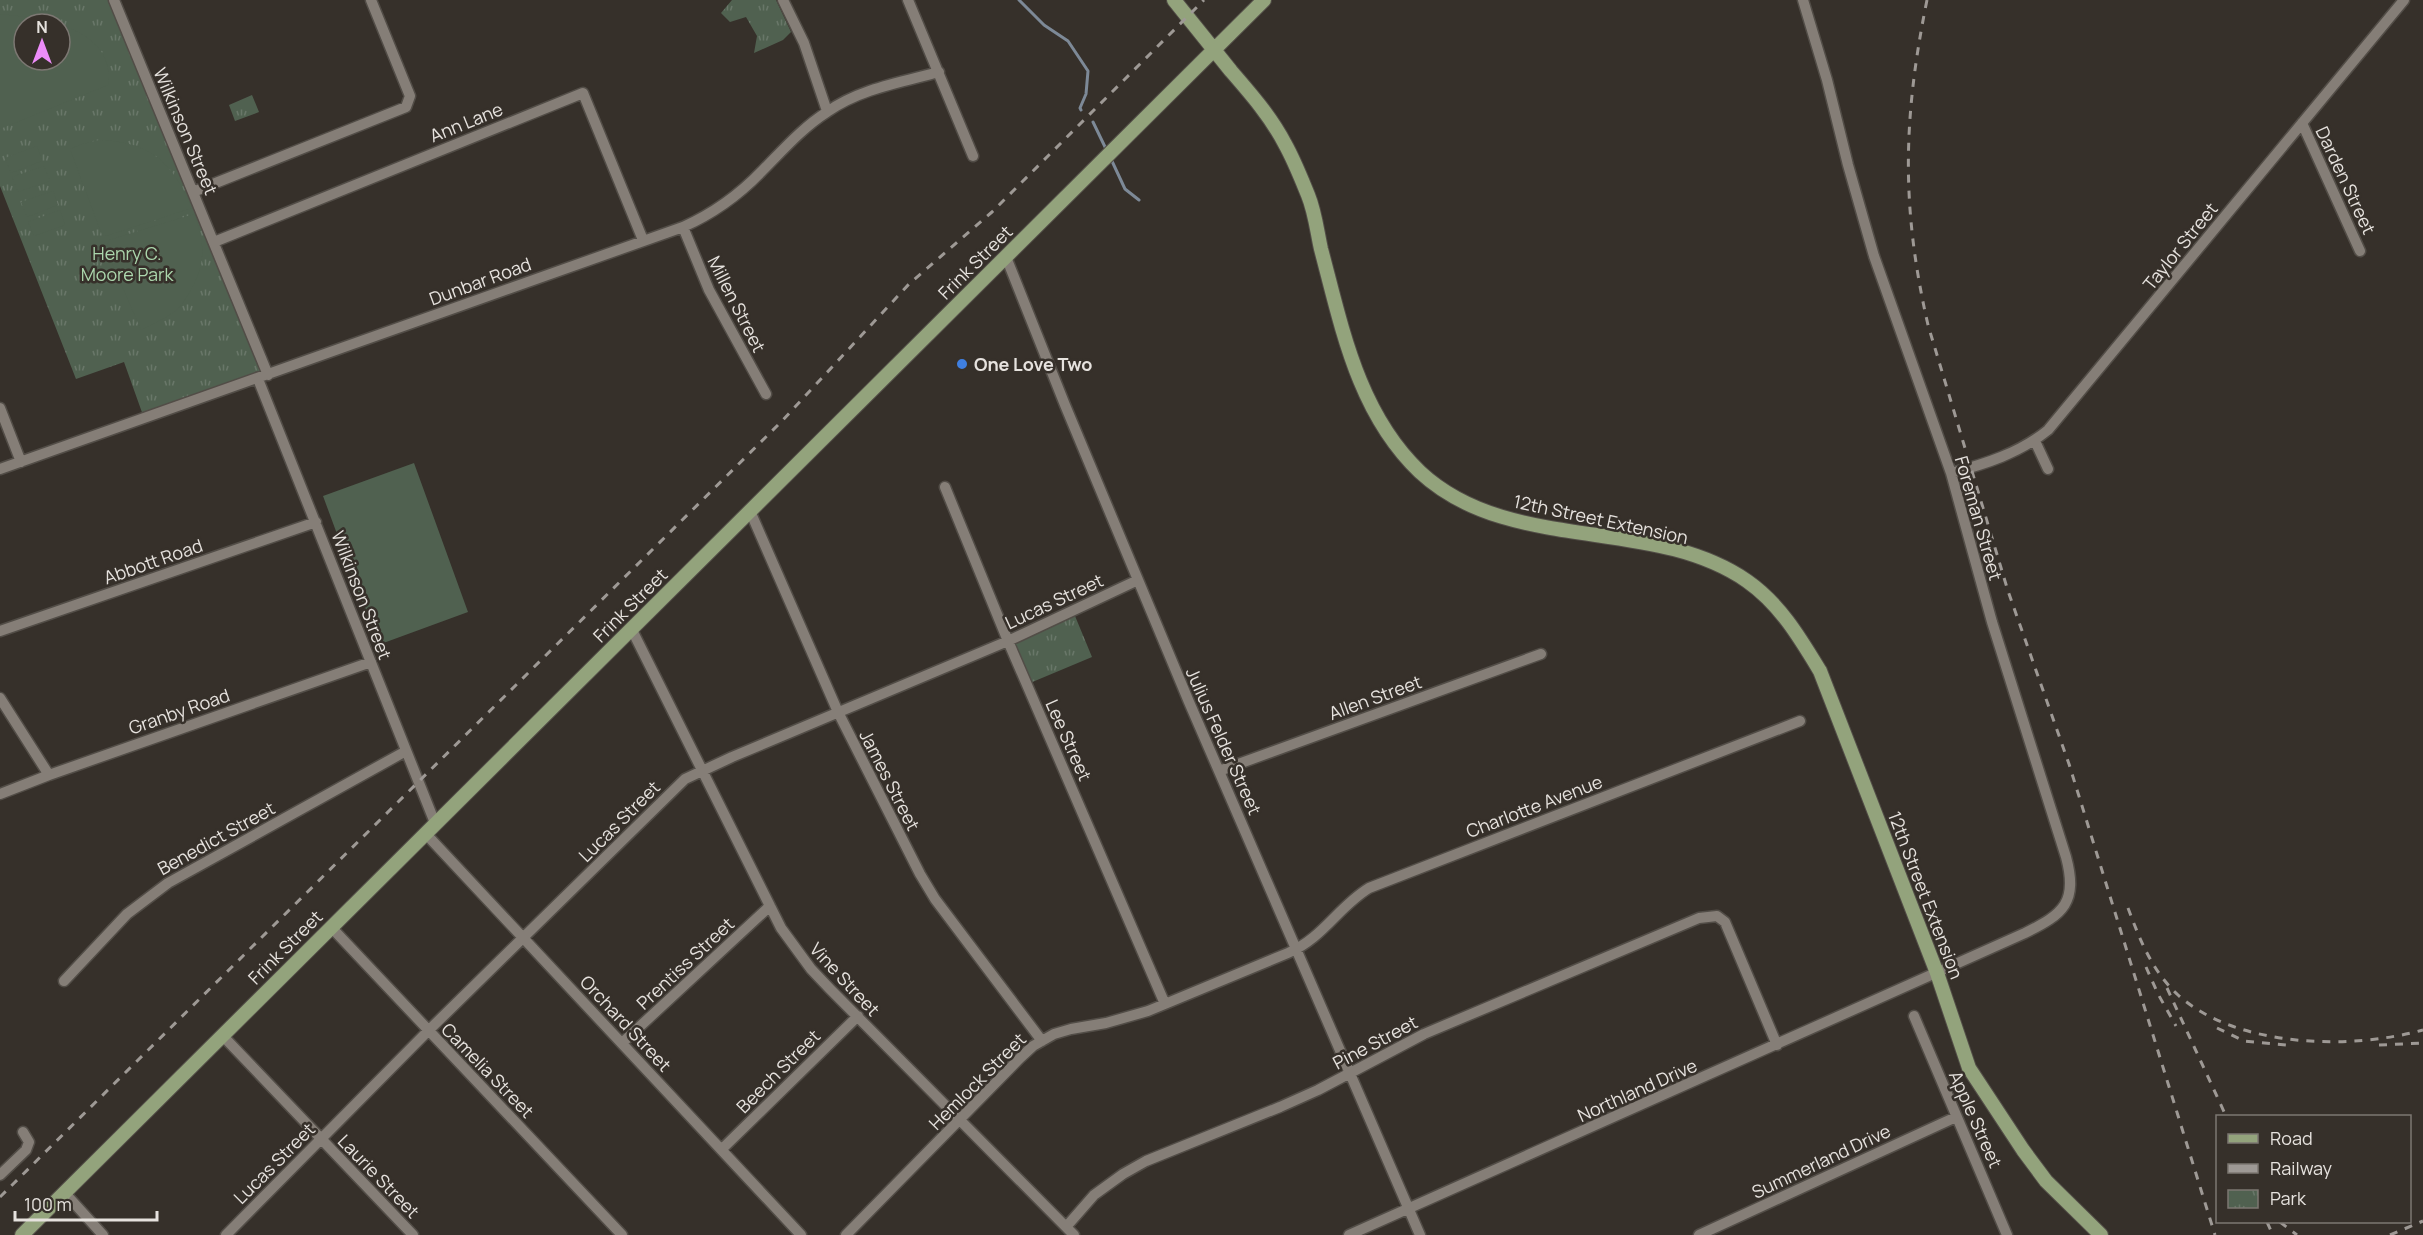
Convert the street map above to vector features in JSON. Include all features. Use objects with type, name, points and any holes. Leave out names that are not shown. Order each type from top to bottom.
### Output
[{"type":"main road","name":"12th Street Extension","points":[[1174,0],[1264,110],[1286,144],[1309,197],[1359,382],[1388,433],[1422,474],[1470,504],[1506,518],[1674,550],[1718,565],[1747,581],[1778,608],[1820,671],[1937,973],[1970,1068],[2046,1181],[2101,1235]]},
{"type":"main road","name":"Frink Street","points":[[21,1235],[1264,0]]},
{"type":"street","name":"Wilkinson Street","points":[[114,0],[214,242],[316,522],[406,751],[431,828]]},
{"type":"street","points":[[193,192],[406,107],[410,96],[371,0]]},
{"type":"street","points":[[783,0],[804,43],[827,111]]},
{"type":"street","points":[[908,0],[973,156]]},
{"type":"street","name":"Foreman Street","points":[[1803,0],[1874,256],[1951,472],[1992,622],[2069,869],[2070,897],[2063,910],[2049,921],[1937,973]]},
{"type":"street","name":"Taylor Street","points":[[1951,472],[1993,460],[2035,441],[2054,424],[2404,0]]},
{"type":"street","name":"Dunbar Road","points":[[0,469],[683,227],[704,217],[746,186],[798,134],[827,111],[862,94],[939,72]]},
{"type":"street","name":"Ann Lane","points":[[214,242],[583,93],[643,240]]},
{"type":"street","name":"Darden Street","points":[[2302,123],[2360,250]]},
{"type":"street","name":"Millen Street","points":[[683,227],[709,290],[766,394]]},
{"type":"street","name":"Julius Felder Street","points":[[1006,256],[1138,580],[1420,1235]]},
{"type":"street","points":[[0,408],[21,462]]},
{"type":"street","points":[[2035,441],[2048,469]]},
{"type":"street","name":"Lee Street","points":[[945,487],[1008,641],[1165,1004]]},
{"type":"street","name":"James Street","points":[[750,511],[838,712],[920,874],[935,898],[1042,1041]]},
{"type":"street","name":"Abbott Road","points":[[0,631],[316,522]]},
{"type":"street","name":"Lucas Street","points":[[226,1235],[428,1031],[677,786],[702,771],[1008,641],[1138,580]]},
{"type":"street","name":"Vine Street","points":[[632,630],[781,928],[811,969],[1070,1231]]},
{"type":"street","name":"Allen Street","points":[[1220,771],[1541,654]]},
{"type":"street","name":"Granby Road","points":[[0,794],[370,662]]},
{"type":"street","points":[[0,698],[48,775]]},
{"type":"street","name":"Charlotte Avenue","points":[[1297,950],[1330,925],[1347,905],[1369,888],[1800,721]]},
{"type":"street","name":"Benedict Street","points":[[64,981],[126,914],[168,883],[406,751]]},
{"type":"street","name":"Orchard Street","points":[[431,828],[523,938],[801,1235]]},
{"type":"street","name":"Prentiss Street","points":[[622,1043],[770,906]]},
{"type":"street","name":"Pine Street","points":[[1070,1231],[1094,1195],[1146,1161],[1280,1107],[1424,1034],[1699,918],[1718,916],[1725,922],[1777,1045]]},
{"type":"street","name":"Camelia Street","points":[[331,927],[622,1235]]},
{"type":"street","name":"Hemlock Street","points":[[846,1235],[1020,1058],[1042,1041],[1062,1031],[1106,1023],[1165,1004],[1297,950]]},
{"type":"street","name":"Northland Drive","points":[[1349,1235],[1937,973]]},
{"type":"street","name":"Beech Street","points":[[722,1149],[858,1016]]},
{"type":"street","name":"Apple Street","points":[[1914,1016],[2007,1235]]},
{"type":"street","name":"Laurie Street","points":[[222,1035],[413,1235]]},
{"type":"street","name":"Summerland Drive","points":[[1699,1235],[1956,1117]]},
{"type":"street","points":[[0,1175],[26,1150],[29,1142],[23,1132]]},
{"type":"street","points":[[64,1192],[103,1235]]},
{"type":"green space","name":"Henry C. Moore Park","points":[[0,0],[114,0],[268,375],[144,418],[124,362],[76,379],[0,186]]},
{"type":"green space","points":[[732,0],[776,0],[791,32],[783,40],[754,53],[757,36],[746,17],[730,22],[721,13]]},
{"type":"green space","points":[[0,14],[12,15],[12,72],[72,72],[72,29],[97,46],[107,63],[108,85],[0,129]]},
{"type":"green space","points":[[252,95],[259,112],[235,121],[229,105]]},
{"type":"green space","points":[[99,140],[133,145],[158,157],[176,178],[192,208],[106,236],[102,235],[70,149]]},
{"type":"green space","points":[[37,146],[42,161],[11,173],[5,158]]},
{"type":"green space","points":[[44,166],[50,181],[18,192],[12,177]]},
{"type":"green space","points":[[53,191],[58,205],[27,217],[21,202]]},
{"type":"green space","points":[[60,210],[65,225],[34,236],[28,222]]},
{"type":"green space","points":[[194,214],[202,243],[201,261],[196,280],[177,310],[141,330],[106,249],[109,240]]},
{"type":"green space","points":[[414,463],[468,612],[378,645],[323,496]]},
{"type":"green space","points":[[1075,616],[1092,657],[1030,683],[1013,642]]},
{"type":"waterway","points":[[1019,0],[1044,25],[1068,41],[1088,71],[1086,94],[1081,110]]},
{"type":"waterway","points":[[1093,122],[1107,151]]},
{"type":"waterway","points":[[1111,159],[1125,189],[1139,200]]},
{"type":"railway","points":[[0,1197],[782,421],[909,284],[992,212],[1204,0]]},
{"type":"railway","points":[[1927,0],[1913,84],[1908,162],[1913,241],[1928,325],[2008,591],[2069,764],[2215,1235]]},
{"type":"railway","points":[[2128,908],[2148,954],[2169,986],[2202,1013],[2231,1026],[2262,1035],[2329,1042],[2394,1036],[2423,1030]]},
{"type":"railway","points":[[2146,967],[2176,1026]]},
{"type":"railway","points":[[2167,988],[2226,1115]]},
{"type":"railway","points":[[2217,1028],[2244,1041],[2286,1045]]},
{"type":"railway","points":[[2379,1045],[2423,1043]]},
{"type":"railway","points":[[2390,1235],[2423,1221]]},
{"type":"railway","points":[[2267,1223],[2273,1235]]},
{"type":"railway","points":[[2281,1223],[2297,1235]]},
{"type":"place","name":"One Love Two","points":[[962,364]]}]
